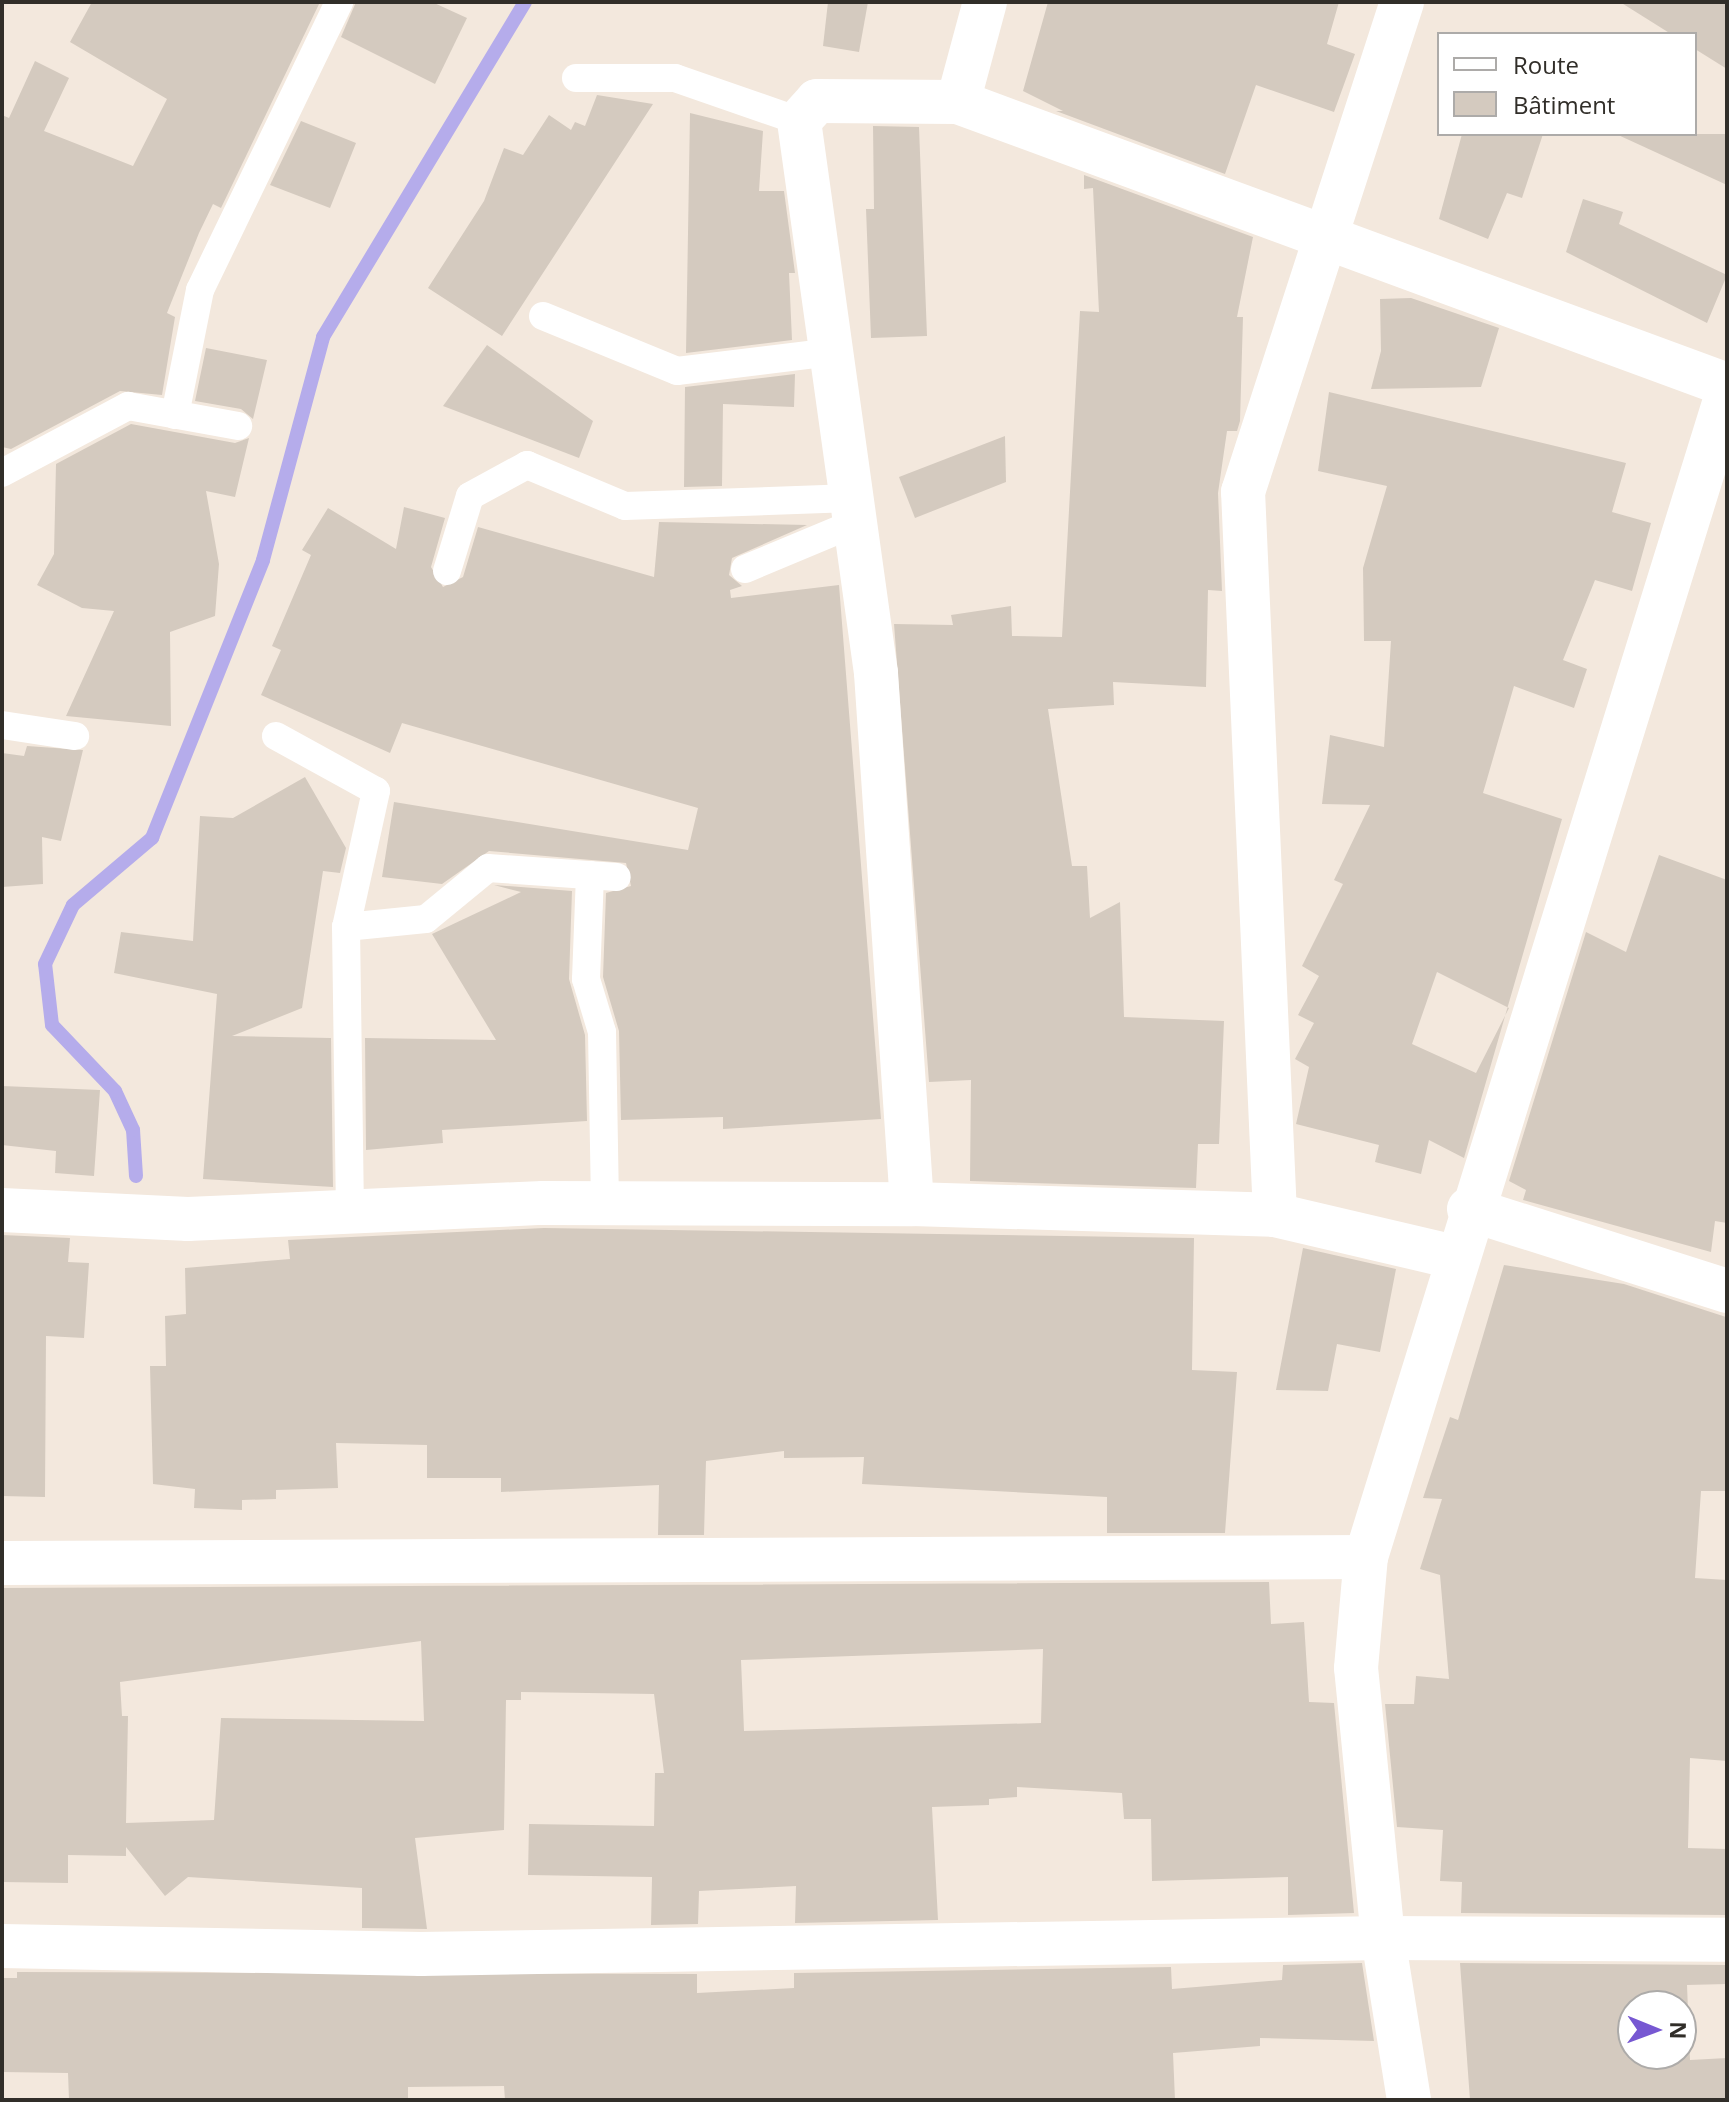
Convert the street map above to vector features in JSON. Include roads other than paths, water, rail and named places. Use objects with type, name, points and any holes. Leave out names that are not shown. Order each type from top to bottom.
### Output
[{"type":"street","points":[[958,102],[985,2]]},
{"type":"street","points":[[1275,1215],[1243,492],[1322,235],[1402,2]]},
{"type":"street","points":[[912,1204],[876,673],[799,121],[817,101],[958,102],[1727,385]]},
{"type":"street","points":[[1409,2100],[1383,1938],[1356,1668],[1366,1557],[1454,1257],[1727,394]]},
{"type":"street","points":[[2,1210],[188,1219],[605,1203],[912,1204],[1275,1215],[1454,1257]]},
{"type":"street","points":[[1469,1209],[1727,1291]]},
{"type":"street","points":[[2,1563],[1366,1557]]},
{"type":"street","points":[[2,1946],[421,1954],[1383,1938],[1727,1940]]},
{"type":"lane","points":[[175,415],[200,290],[339,2]]},
{"type":"lane","points":[[576,78],[675,78],[799,121]]},
{"type":"lane","points":[[543,316],[677,371],[831,352]]},
{"type":"lane","points":[[2,473],[128,406],[238,426]]},
{"type":"lane","points":[[447,571],[470,496],[527,465],[625,506],[853,510]]},
{"type":"lane","points":[[745,569],[853,510]]},
{"type":"lane","points":[[2,725],[75,736]]},
{"type":"lane","points":[[276,736],[376,791],[346,927],[350,1212]]},
{"type":"lane","points":[[346,927],[426,919],[488,868],[603,876],[586,979],[602,1032],[605,1203]]},
{"type":"waterway","points":[[136,1176],[133,1130],[115,1091],[52,1025],[45,964],[73,905],[152,838],[263,560],[323,337],[525,2]]}]
